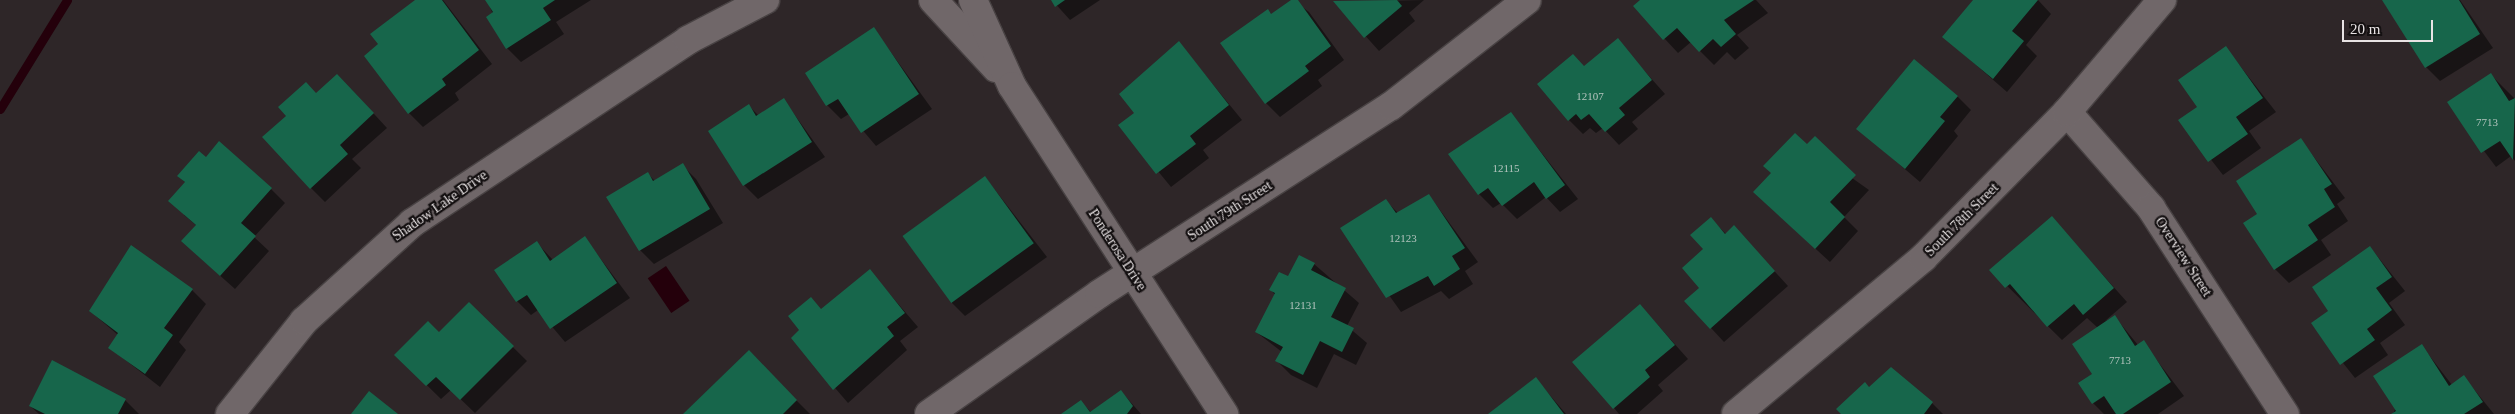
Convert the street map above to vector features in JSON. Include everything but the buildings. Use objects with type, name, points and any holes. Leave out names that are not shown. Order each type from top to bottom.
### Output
[{"type":"street","name":"Shadow Lake Drive","points":[[688,40],[736,0]]},
{"type":"street","name":"Shadow Lake Drive","points":[[230,414],[304,321],[374,254],[462,189],[688,40],[765,0]]},
{"type":"street","name":"Ponderosa Drive","points":[[933,0],[1012,86]]},
{"type":"street","name":"Ponderosa Drive","points":[[974,0],[1012,86],[1224,414]]},
{"type":"street","name":"South 79th Street","points":[[928,414],[1132,273],[1391,106],[1526,0]]},
{"type":"street","name":"South 78th Street","points":[[1736,414],[1923,258],[2067,112],[2162,0]]},
{"type":"street","name":"Overview Street","points":[[2067,112],[2151,208],[2285,414]]},
{"type":"shaded area","points":[[666,266],[689,301],[671,313],[648,278]]},
{"type":"waterway","points":[[0,109],[67,0]]}]
